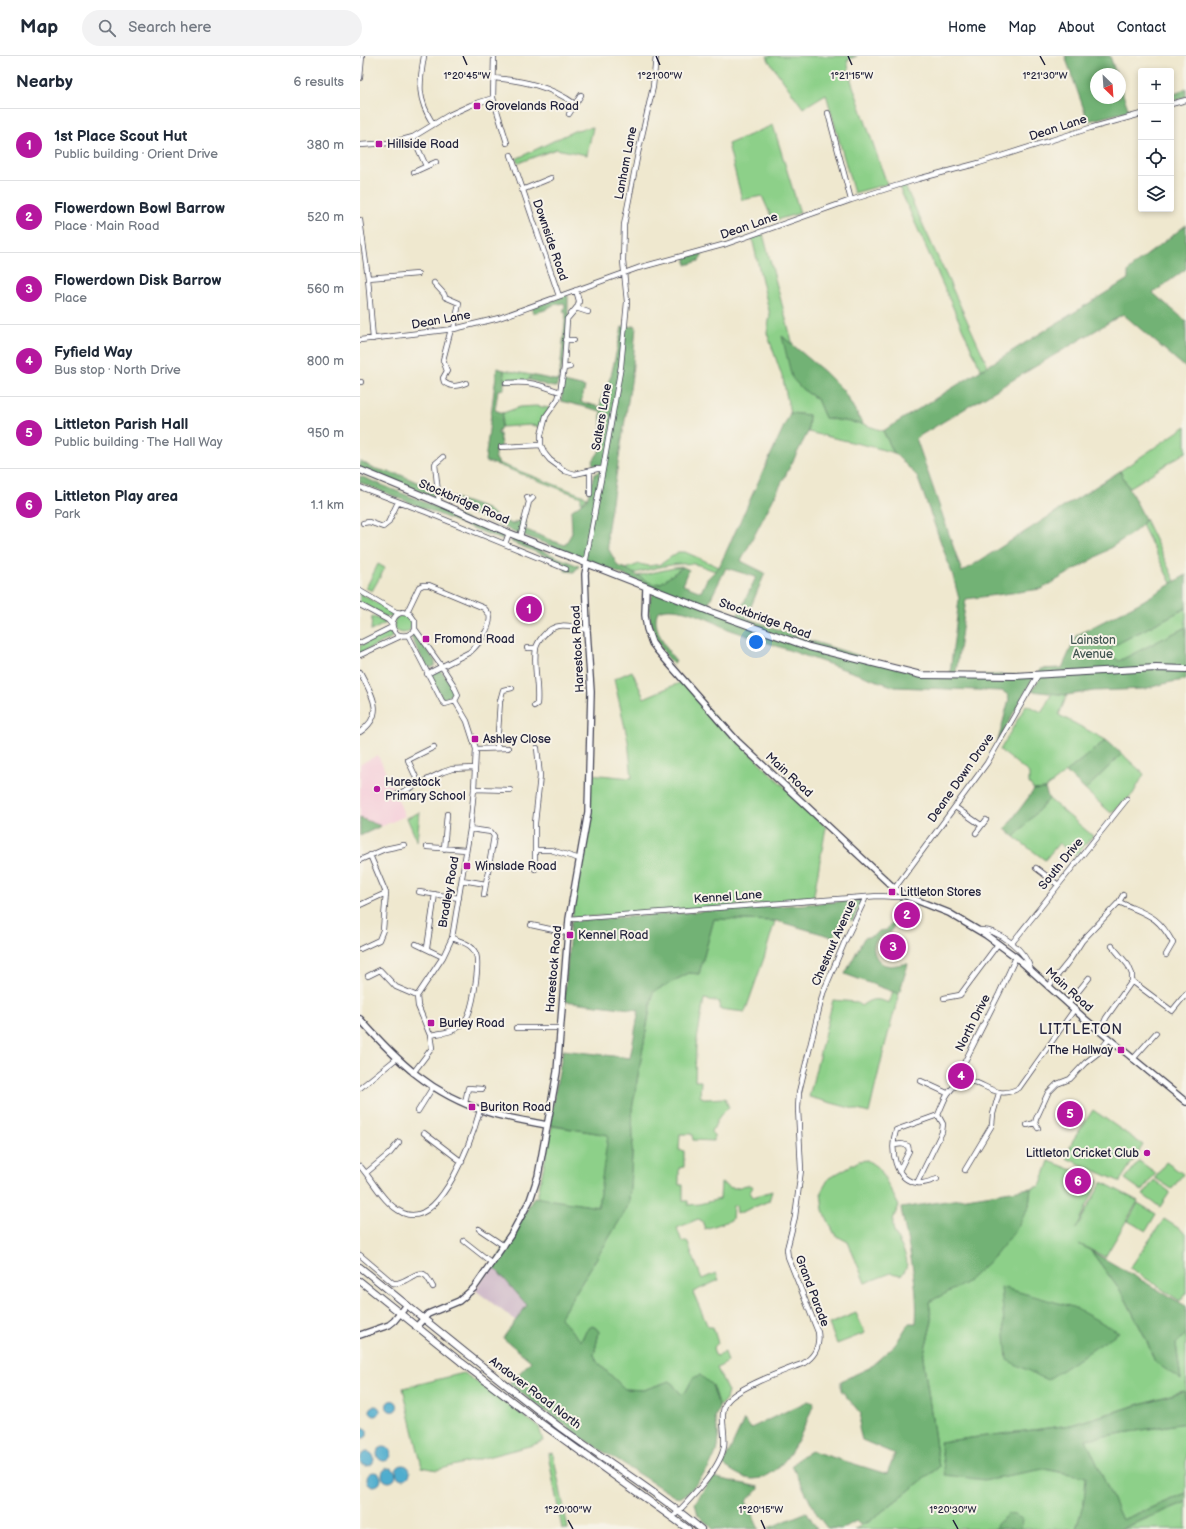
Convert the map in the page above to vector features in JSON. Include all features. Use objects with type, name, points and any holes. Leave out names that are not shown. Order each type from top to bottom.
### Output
[{"type":"main road","name":"Stockbridge Road","points":[[360,470],[439,502],[509,533],[646,587],[809,647],[923,676],[1038,675],[1156,668],[1186,669]]},
{"type":"main road","name":"Andover Road North","points":[[360,1267],[482,1367],[562,1428],[679,1510],[701,1529]]},
{"type":"main road","name":"Andover Road North","points":[[360,1282],[565,1441],[688,1529]]},
{"type":"street","points":[[360,78],[362,56]]},
{"type":"street","points":[[424,56],[420,82],[420,94],[424,109],[433,124]]},
{"type":"street","points":[[494,56],[493,98],[507,143]]},
{"type":"street","name":"Lanham Lane","points":[[624,274],[622,244],[624,225],[653,86],[656,56]]},
{"type":"street","points":[[494,78],[529,83],[549,90],[575,104]]},
{"type":"street","points":[[568,114],[581,95]]},
{"type":"street","points":[[360,145],[390,142],[413,137],[433,124],[471,105],[493,98]]},
{"type":"street","points":[[1174,103],[1186,100]]},
{"type":"street","points":[[828,113],[851,200]]},
{"type":"street","name":"Dean Lane","points":[[360,340],[453,329],[498,318],[656,263],[721,246],[918,178],[979,163],[1090,128],[1138,115]]},
{"type":"street","points":[[413,137],[426,166]]},
{"type":"street","name":"Downside Road","points":[[511,155],[559,296]]},
{"type":"street","points":[[414,172],[436,162]]},
{"type":"street","name":"Downside Road","points":[[522,190],[551,178]]},
{"type":"street","points":[[360,220],[368,278],[373,339]]},
{"type":"street","points":[[360,263],[365,261]]},
{"type":"street","points":[[368,278],[418,274]]},
{"type":"street","name":"Salters Lane","points":[[586,563],[621,366],[627,302],[624,274]]},
{"type":"street","points":[[434,283],[445,297],[459,303],[453,329],[443,360],[447,371],[443,378],[444,382],[447,385],[453,386],[466,383]]},
{"type":"street","points":[[576,290],[578,301],[576,308],[567,319],[564,368],[560,392],[558,399],[546,416],[541,436],[541,445],[545,454],[550,460],[565,471],[575,474],[603,469]]},
{"type":"street","points":[[576,308],[588,312]]},
{"type":"street","points":[[566,340],[574,340]]},
{"type":"street","points":[[564,368],[570,367]]},
{"type":"street","points":[[506,383],[536,383],[560,392]]},
{"type":"street","points":[[501,447],[541,445]]},
{"type":"street","points":[[439,502],[435,464],[443,458]]},
{"type":"street","points":[[590,471],[590,494]]},
{"type":"street","points":[[360,487],[564,567]]},
{"type":"street","points":[[520,537],[528,500],[533,498]]},
{"type":"street","points":[[363,523],[369,520],[383,527],[388,523],[398,502]]},
{"type":"street","points":[[505,544],[509,533]]},
{"type":"street","name":"Harestock Road","points":[[416,1326],[428,1314],[459,1300],[474,1288],[504,1246],[530,1200],[538,1176],[557,1072],[569,918],[588,812],[591,692],[587,630],[586,563]]},
{"type":"street","points":[[405,612],[419,587],[423,585],[430,585],[488,611],[490,621],[476,647],[470,652],[427,674]]},
{"type":"street","name":"Main Road","points":[[646,587],[645,615],[647,629],[652,643],[729,733],[894,888],[906,896],[941,909],[979,930],[1016,957],[1074,1010],[1185,1100]]},
{"type":"street","points":[[360,591],[396,612],[405,612],[413,617],[415,621],[415,629],[442,667],[457,692],[458,698],[455,701],[450,704],[445,704],[442,702],[408,635]]},
{"type":"street","points":[[360,605],[388,620],[394,631],[401,636]]},
{"type":"street","points":[[360,643],[392,626],[394,617],[399,613],[405,612]]},
{"type":"street","points":[[534,706],[537,704],[538,694],[536,648],[538,642],[554,627],[565,625],[587,630]]},
{"type":"street","points":[[360,655],[401,636],[408,635],[415,629]]},
{"type":"street","points":[[527,648],[536,648]]},
{"type":"street","points":[[360,672],[374,701],[376,710],[373,720],[360,732]]},
{"type":"street","name":"Deane Down Drove","points":[[894,888],[987,763],[1038,675]]},
{"type":"street","points":[[497,748],[500,701],[503,690],[512,688]]},
{"type":"street","name":"Bradley Road","points":[[417,996],[443,957],[452,938],[470,829],[476,749],[467,721],[455,701]]},
{"type":"street","points":[[419,784],[408,760],[434,747]]},
{"type":"street","points":[[476,749],[508,748]]},
{"type":"street","points":[[537,748],[540,776],[535,802],[535,850],[537,866]]},
{"type":"street","points":[[398,794],[452,769],[475,768]]},
{"type":"street","points":[[534,775],[540,776]]},
{"type":"street","points":[[474,789],[510,790]]},
{"type":"street","name":"South Drive","points":[[1012,943],[1057,884],[1127,798]]},
{"type":"street","points":[[955,807],[981,825]]},
{"type":"street","points":[[444,849],[447,814]]},
{"type":"street","points":[[976,833],[986,820]]},
{"type":"street","points":[[470,829],[491,832],[494,836],[484,895]]},
{"type":"street","points":[[360,860],[385,849],[404,845]]},
{"type":"street","points":[[427,847],[466,850]]},
{"type":"street","points":[[535,850],[551,850],[580,859]]},
{"type":"street","points":[[360,949],[379,940],[382,935],[386,908],[386,893],[370,855]]},
{"type":"street","points":[[1036,868],[1057,884]]},
{"type":"street","points":[[462,880],[486,884]]},
{"type":"street","points":[[889,896],[894,888]]},
{"type":"street","points":[[419,892],[459,898]]},
{"type":"street","points":[[360,905],[386,893]]},
{"type":"street","points":[[427,948],[435,894]]},
{"type":"street","points":[[1048,987],[1069,961],[1082,941],[1119,902],[1123,895]]},
{"type":"street","name":"Kennel Lane","points":[[569,918],[866,897],[906,896]]},
{"type":"street","name":"Chestnut Avenue","points":[[822,998],[845,941],[866,897]]},
{"type":"street","points":[[1119,902],[1152,917],[1166,931],[1173,943],[1166,955]]},
{"type":"street","points":[[531,924],[568,933]]},
{"type":"street","name":"Main Road","points":[[979,930],[992,933],[1012,943],[1026,958],[1031,970]]},
{"type":"street","points":[[430,1035],[447,1032],[459,1027],[469,1013],[475,986],[478,958],[475,951],[469,945],[452,938]]},
{"type":"street","points":[[416,944],[443,957]]},
{"type":"street","points":[[944,998],[960,995],[998,944]]},
{"type":"street","points":[[1100,1032],[1106,1018],[1132,981],[1132,972],[1128,965],[1112,946]]},
{"type":"street","name":"North Drive","points":[[959,1083],[957,1077],[1016,957]]},
{"type":"street","points":[[368,976],[380,970],[396,987],[417,996],[418,1006],[430,1035],[432,1048],[413,1074]]},
{"type":"street","points":[[1068,1004],[1089,978]]},
{"type":"street","points":[[1132,981],[1172,1011],[1186,994]]},
{"type":"street","name":"Grand Parade","points":[[673,1517],[715,1467],[724,1447],[723,1411],[726,1403],[731,1397],[743,1389],[804,1363],[812,1356],[818,1346],[818,1332],[790,1262],[787,1249],[795,1217],[800,1170],[798,1108],[800,1092],[822,998]]},
{"type":"street","points":[[937,1179],[917,1183],[905,1178],[899,1171],[894,1155],[896,1130],[938,1115],[947,1093],[959,1083],[969,1081],[999,1093],[1006,1093],[1019,1088],[1074,1010]]},
{"type":"street","points":[[360,1019],[396,1059],[413,1074],[433,1087],[480,1110],[508,1118],[547,1125]]},
{"type":"street","points":[[518,1026],[560,1028]]},
{"type":"street","points":[[1133,1059],[1156,1033]]},
{"type":"street","points":[[1038,1128],[1035,1123],[1039,1110],[1048,1093],[1057,1084],[1070,1079],[1085,1063],[1098,1053],[1109,1039]]},
{"type":"street","points":[[360,1088],[396,1059]]},
{"type":"street","points":[[921,1081],[947,1093]]},
{"type":"street","points":[[418,1111],[433,1087]]},
{"type":"street","points":[[465,1103],[468,1088],[482,1089]]},
{"type":"street","points":[[966,1170],[992,1125],[993,1114],[999,1093]]},
{"type":"street","points":[[360,1166],[375,1187],[395,1207],[405,1214],[414,1216],[425,1212],[432,1206],[453,1178],[462,1162],[473,1135],[480,1110]]},
{"type":"street","points":[[917,1183],[942,1132],[943,1124],[938,1115]]},
{"type":"street","points":[[1026,1125],[1035,1123]]},
{"type":"street","points":[[424,1133],[462,1162]]},
{"type":"street","points":[[366,1173],[390,1153],[399,1142]]},
{"type":"street","points":[[894,1145],[902,1144],[908,1146],[909,1148],[899,1171]]},
{"type":"street","points":[[479,1229],[504,1246]]},
{"type":"street","points":[[464,1242],[492,1263]]},
{"type":"street","points":[[360,1255],[393,1282],[401,1282],[418,1273],[422,1273],[426,1275],[433,1287]]},
{"type":"street","points":[[360,1335],[389,1325],[407,1305]]},
{"type":"shaded area","name":"Harestock Primary School","points":[[378,755],[405,816],[360,836],[360,764]]},
{"type":"shaded area","points":[[493,1266],[527,1305],[516,1321],[475,1290]]},
{"type":"green space","points":[[767,56],[857,56],[847,60],[851,80],[887,184],[854,193],[826,94],[803,108],[769,61]]},
{"type":"green space","points":[[1065,56],[1110,56],[1114,68],[1090,68],[1090,104],[1126,104],[1126,103],[1129,111],[1088,121]]},
{"type":"green space","points":[[1186,88],[1186,97],[1174,101],[1174,94]]},
{"type":"green space","points":[[773,125],[800,213],[773,221],[762,196],[742,200],[728,144]]},
{"type":"green space","points":[[593,127],[587,155],[556,149],[518,163],[516,159],[576,130]]},
{"type":"green space","points":[[905,186],[988,366],[981,370],[899,187]]},
{"type":"green space","points":[[1186,225],[1186,269],[1153,293],[1186,321],[1186,368],[1123,314],[916,438],[962,572],[1120,471],[1145,519],[1142,525],[1134,532],[1095,558],[1041,589],[966,599],[956,673],[950,673],[959,599],[953,576],[917,476],[894,453],[883,431],[1128,279],[1128,272],[1134,265]]},
{"type":"green space","points":[[763,234],[793,345],[783,337],[802,389],[817,399],[825,418],[863,424],[883,431],[894,453],[808,432],[809,415],[790,413],[783,379],[767,333],[770,315],[752,238]]},
{"type":"green space","points":[[703,253],[699,261],[686,265],[686,257]]},
{"type":"green space","points":[[566,295],[568,296],[568,313],[570,315],[559,379],[566,313],[563,312],[565,306],[564,303],[553,305],[545,310],[534,313],[532,308]]},
{"type":"green space","points":[[636,326],[632,376],[607,533],[608,548],[618,566],[652,584],[661,583],[683,567],[689,570],[683,585],[701,592],[707,579],[719,567],[790,413],[809,415],[808,432],[741,561],[765,573],[746,618],[805,639],[921,675],[1035,675],[998,741],[1009,699],[1007,694],[1002,691],[895,687],[728,629],[713,621],[694,614],[675,609],[666,609],[658,611],[656,624],[661,638],[676,662],[673,664],[654,635],[650,618],[650,600],[656,589],[589,560],[515,532],[431,496],[360,468],[360,460],[372,468],[401,475],[446,495],[487,509],[502,520],[512,524],[521,520],[527,523],[524,529],[565,545],[572,533],[571,511],[587,499],[594,475],[600,471],[599,465],[594,465],[592,462],[599,452],[601,445],[601,411],[561,401],[564,382],[585,387],[581,402],[600,407],[602,396],[611,376],[622,327]],"holes":[[[726,568],[756,577],[738,615],[708,604]]]},
{"type":"green space","points":[[782,336],[825,372],[843,390],[863,424],[825,418],[817,399],[802,389],[792,378]]},
{"type":"green space","points":[[497,368],[504,370],[504,389],[498,390],[495,410],[503,413],[501,427],[498,432],[498,434],[500,434],[501,449],[495,450],[495,459],[498,461],[498,465],[485,461]]},
{"type":"green space","points":[[504,370],[531,375],[529,380],[504,382]]},
{"type":"green space","points":[[531,375],[558,381],[556,387],[553,387],[529,380]]},
{"type":"green space","points":[[536,406],[550,408],[541,420],[540,427],[531,425],[501,427],[503,413],[520,407]]},
{"type":"green space","points":[[1186,426],[1186,452],[1129,488],[1120,471]]},
{"type":"green space","points":[[498,463],[587,497],[581,503],[581,497],[498,465]]},
{"type":"green space","points":[[360,476],[504,535],[502,540],[366,485],[360,482]]},
{"type":"green space","points":[[1145,519],[1175,581],[1171,583],[1142,525]]},
{"type":"green space","points":[[513,539],[579,566],[574,572],[565,571],[566,564],[511,542]]},
{"type":"green space","points":[[678,552],[685,552],[719,567],[715,571],[697,565],[679,564],[633,574],[626,569],[639,564],[649,566],[661,564]]},
{"type":"green space","points":[[378,564],[385,568],[372,591],[366,588]]},
{"type":"green space","points":[[683,567],[661,583],[652,584],[637,576],[674,568]]},
{"type":"green space","name":"Lainston Avenue","points":[[1186,575],[1186,608],[1111,647],[1112,656],[1119,661],[1186,627],[1186,680],[1144,689],[1094,691],[1067,695],[1031,691],[1039,680],[1040,669],[1062,668],[1077,635],[1141,602]]},
{"type":"green space","points":[[360,593],[392,612],[392,616],[386,617],[360,602]]},
{"type":"green space","points":[[1186,608],[1186,627],[1119,661],[1112,656],[1111,647]]},
{"type":"green space","points":[[399,615],[407,615],[412,620],[410,631],[407,633],[399,633],[394,628],[394,620]]},
{"type":"green space","points":[[372,616],[386,623],[371,631]]},
{"type":"green space","points":[[391,631],[393,634],[391,638],[360,653],[360,646]]},
{"type":"green space","points":[[416,634],[435,661],[435,665],[431,668],[427,668],[411,637]]},
{"type":"green space","points":[[439,670],[446,677],[452,691],[448,698],[442,698],[430,675]]},
{"type":"green space","points":[[632,671],[644,698],[684,681],[725,729],[826,827],[813,900],[572,918],[588,812],[589,774],[632,778],[628,741],[614,679]]},
{"type":"green space","points":[[1052,693],[1067,695],[1059,715],[1106,740],[1045,789],[1034,790],[1029,783],[1029,773],[1000,750],[1026,705],[1042,712]]},
{"type":"green space","points":[[1106,740],[1122,754],[1085,790],[1066,772]]},
{"type":"green space","points":[[1122,754],[1144,774],[1133,794],[1111,813],[1085,790]]},
{"type":"green space","points":[[1045,789],[1049,799],[1014,837],[1005,829],[1034,790]]},
{"type":"green space","points":[[1049,799],[1093,836],[1075,856],[1059,843],[1045,860],[1014,837]]},
{"type":"green space","points":[[420,812],[417,841],[407,818]]},
{"type":"green space","points":[[360,818],[381,826],[360,836]]},
{"type":"green space","points":[[862,900],[853,921],[843,917],[833,937],[777,921],[714,919],[699,974],[689,973],[653,992],[632,1109],[633,1140],[629,1202],[626,1210],[560,1318],[581,1341],[586,1331],[592,1326],[596,1328],[599,1332],[594,1355],[597,1362],[625,1389],[643,1390],[670,1381],[681,1394],[685,1393],[693,1378],[700,1375],[712,1385],[719,1407],[715,1418],[719,1438],[718,1448],[709,1468],[689,1492],[680,1498],[675,1497],[585,1440],[509,1384],[531,1361],[503,1338],[527,1305],[493,1266],[534,1197],[598,1207],[608,1135],[549,1125],[563,1050],[630,1058],[639,1010],[564,1001],[571,921]]},
{"type":"green space","points":[[714,919],[775,921],[745,1012],[719,1009],[720,1002],[704,999],[696,1046],[695,1081],[701,1081],[700,1096],[706,1099],[725,1098],[729,1108],[720,1116],[712,1129],[711,1132],[714,1135],[714,1141],[693,1140],[692,1134],[680,1134],[679,1150],[684,1151],[684,1167],[679,1168],[679,1185],[683,1185],[683,1201],[688,1201],[688,1205],[720,1199],[721,1183],[732,1188],[746,1185],[751,1186],[753,1187],[750,1192],[753,1197],[772,1191],[769,1201],[737,1214],[736,1205],[733,1206],[732,1219],[729,1221],[705,1229],[702,1221],[698,1219],[677,1228],[682,1242],[687,1241],[702,1279],[716,1273],[719,1280],[693,1292],[708,1327],[713,1327],[718,1343],[713,1348],[715,1355],[718,1356],[725,1352],[728,1362],[717,1368],[728,1392],[726,1399],[719,1407],[712,1385],[693,1378],[685,1393],[681,1394],[670,1381],[644,1390],[625,1389],[597,1362],[594,1355],[599,1332],[596,1328],[592,1326],[586,1331],[581,1341],[560,1318],[626,1210],[629,1202],[633,1140],[632,1109],[653,992],[689,973],[699,974]]},
{"type":"green space","points":[[895,922],[891,932],[877,940],[874,951],[877,958],[883,964],[892,966],[908,964],[899,994],[845,974],[864,938],[875,935],[879,931],[887,930],[891,924]]},
{"type":"green space","points":[[893,991],[899,994],[869,1113],[809,1097],[833,1000],[856,1002],[861,1006],[868,1001],[874,1000],[881,1000],[889,1003]]},
{"type":"green space","points":[[1093,1110],[1143,1145],[1120,1181],[1121,1182],[1066,1158],[1073,1140]]},
{"type":"green space","points":[[552,1126],[609,1135],[598,1207],[537,1198]]},
{"type":"green space","points":[[867,1160],[880,1169],[899,1206],[894,1218],[893,1227],[904,1251],[907,1264],[901,1275],[891,1273],[865,1283],[848,1242],[835,1235],[823,1210],[821,1192],[829,1178],[859,1161]]},
{"type":"green space","points":[[1049,1161],[1099,1180],[1076,1229],[1102,1182],[1138,1201],[1105,1257],[1079,1244],[1091,1251],[1124,1296],[1146,1339],[1155,1362],[1181,1379],[1176,1344],[1186,1334],[1186,1399],[1183,1391],[1071,1425],[940,1442],[1044,1469],[1087,1477],[1084,1502],[1076,1529],[855,1529],[870,1521],[939,1467],[923,1357],[932,1321],[929,1302],[1029,1206],[1031,1188],[1040,1186]]},
{"type":"green space","points":[[1139,1161],[1156,1173],[1142,1191],[1125,1179]]},
{"type":"green space","points":[[1166,1162],[1183,1174],[1172,1189],[1155,1178]]},
{"type":"green space","points":[[1154,1180],[1170,1192],[1160,1207],[1143,1195]]},
{"type":"green space","points":[[1031,1188],[1029,1206],[1016,1230],[994,1257],[966,1283],[929,1302],[932,1321],[923,1357],[939,1467],[870,1521],[860,1525],[856,1521],[842,1529],[827,1528],[818,1516],[792,1466],[801,1456],[812,1451],[887,1474],[895,1454],[862,1440],[859,1428],[861,1414],[841,1390],[841,1381],[869,1368],[895,1345],[909,1323],[916,1323],[916,1294],[910,1251],[901,1208]]},
{"type":"green space","points":[[1138,1203],[1156,1214],[1146,1231],[1128,1221]]},
{"type":"green space","points":[[1164,1219],[1186,1233],[1186,1293],[1180,1301],[1130,1268]]},
{"type":"green space","points":[[1091,1251],[1186,1306],[1186,1334],[1176,1344],[1181,1380],[1155,1362],[1146,1339],[1124,1296]]},
{"type":"green space","points":[[1001,1287],[1073,1307],[1119,1332],[1047,1380],[1007,1360]]},
{"type":"green space","points":[[856,1313],[865,1333],[837,1344],[829,1324]]},
{"type":"green space","points":[[464,1373],[539,1427],[543,1441],[533,1445],[437,1470],[422,1467],[403,1388]]},
{"type":"green space","points":[[1184,1391],[1186,1399],[1186,1423],[1086,1439],[1122,1520],[1186,1493],[1186,1502],[1121,1529],[1076,1529],[1084,1502],[1086,1477],[1044,1469],[984,1480],[945,1475],[940,1442],[1071,1425]]},
{"type":"green space","points":[[808,1401],[814,1403],[799,1438],[784,1461],[775,1470],[764,1477],[749,1479],[737,1474],[723,1465],[744,1420],[751,1428]]},
{"type":"green space","points":[[1186,1423],[1186,1493],[1122,1520],[1085,1439]]},
{"type":"green space","points":[[553,1453],[568,1529],[562,1529],[548,1454]]},
{"type":"green space","points":[[712,1477],[759,1487],[759,1489],[746,1501],[759,1529],[713,1529],[698,1515],[695,1503]]},
{"type":"green space","points":[[1186,1502],[1186,1529],[1121,1529],[1129,1526]]},
{"type":"green space","points":[[807,1512],[817,1529],[766,1529]]},
{"type":"green space","points":[[1008,1514],[1016,1515],[1023,1520],[1021,1529],[995,1529],[998,1523]]},
{"type":"water","points":[[392,1400],[396,1402],[398,1406],[396,1410],[392,1412],[388,1410],[386,1406],[388,1402]]},
{"type":"water","points":[[373,1406],[377,1406],[379,1407],[379,1415],[373,1416],[370,1413],[370,1409]]},
{"type":"water","points":[[360,1427],[365,1428],[367,1431],[367,1436],[364,1438],[360,1438]]},
{"type":"water","points":[[381,1447],[387,1447],[391,1451],[391,1457],[387,1461],[381,1461],[377,1457],[377,1451]]},
{"type":"water","points":[[364,1452],[370,1452],[374,1456],[374,1462],[370,1466],[364,1466],[360,1462],[360,1456]]},
{"type":"water","points":[[403,1465],[408,1467],[410,1472],[408,1477],[403,1479],[398,1477],[396,1472],[398,1467]]},
{"type":"water","points":[[386,1468],[392,1468],[396,1472],[396,1478],[392,1482],[386,1482],[382,1478],[382,1472]]},
{"type":"water","points":[[371,1472],[377,1472],[381,1476],[381,1482],[377,1486],[371,1486],[367,1482],[367,1476]]},
{"type":"place","name":"Grovelands Road","points":[[477,106]]},
{"type":"place","name":"Hillside Road","points":[[379,144]]},
{"type":"place","name":"1st Place Scout Hut","points":[[529,609]]},
{"type":"place","name":"Fromond Road","points":[[426,639]]},
{"type":"place","name":"Ashley Close","points":[[475,739]]},
{"type":"place","name":"Harestock Primary School","points":[[377,789]]},
{"type":"place","name":"Winslade Road","points":[[467,866]]},
{"type":"place","name":"Littleton Stores","points":[[892,892]]},
{"type":"place","name":"Flowerdown Bowl Barrow","points":[[907,915]]},
{"type":"place","name":"Kennel Road","points":[[570,935]]},
{"type":"place","name":"Flowerdown Disk Barrow","points":[[893,947]]},
{"type":"place","name":"Burley Road","points":[[431,1023]]},
{"type":"place","name":"The Hallway","points":[[1121,1050]]},
{"type":"place","name":"Fyfield Way","points":[[961,1076]]},
{"type":"place","name":"Buriton Road","points":[[472,1107]]},
{"type":"place","name":"Littleton Parish Hall","points":[[1070,1114]]},
{"type":"place","name":"Littleton Cricket Club","points":[[1147,1153]]},
{"type":"place","name":"Littleton Play area","points":[[1078,1181]]},
{"type":"district","name":"LITTLETON","points":[[1081,1029]]}]
